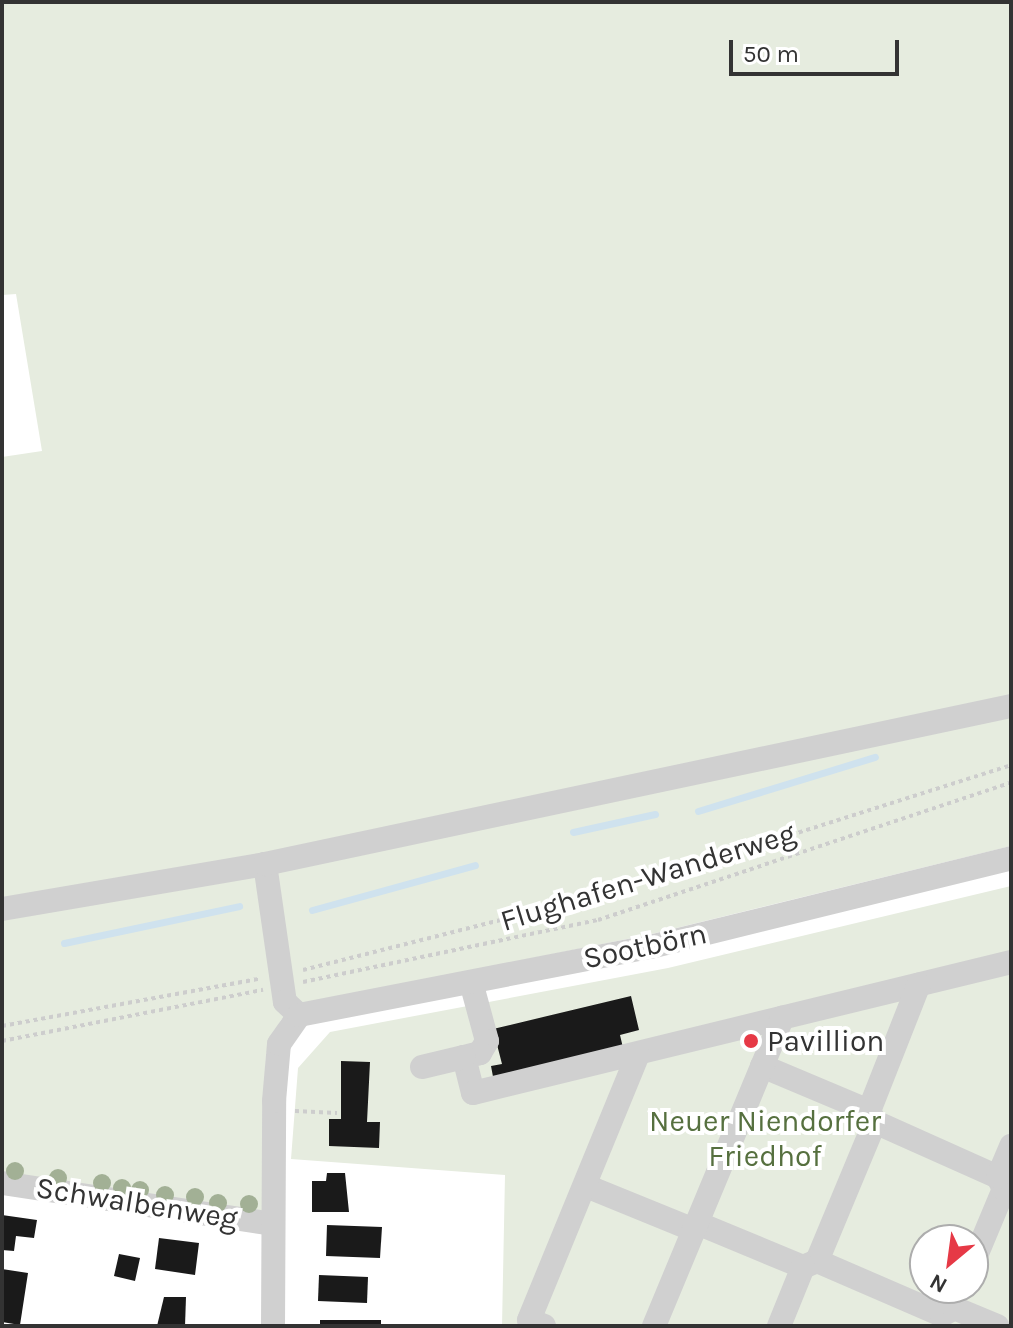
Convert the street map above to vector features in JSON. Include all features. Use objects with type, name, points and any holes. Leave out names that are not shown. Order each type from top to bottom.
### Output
[{"type":"street","points":[[2,909],[265,864],[1011,706]]},
{"type":"street","name":"Sootbörn","points":[[292,1024],[471,982],[650,947],[1011,858]]},
{"type":"street","points":[[265,864],[281,980],[292,1024],[274,1109],[273,1326]]},
{"type":"street","points":[[464,1057],[473,1093],[1011,962]]},
{"type":"street","points":[[422,1067],[480,1053],[487,1041],[471,982]]},
{"type":"street","points":[[779,1326],[810,1264],[872,1117],[919,984]]},
{"type":"street","points":[[654,1326],[782,1018]]},
{"type":"street","points":[[544,1326],[529,1320],[638,1054]]},
{"type":"street","points":[[762,1066],[998,1177],[1004,1189],[989,1225]]},
{"type":"street","points":[[998,1177],[1011,1146]]},
{"type":"street","name":"Schwalbenweg","points":[[2,1183],[273,1224]]},
{"type":"street","points":[[586,1186],[695,1226],[997,1326]]},
{"type":"path","name":"Flughafen-Wanderweg","points":[[281,980],[608,893],[1011,765]]},
{"type":"path","points":[[2,1026],[281,980],[598,920],[1011,783]]},
{"type":"path","points":[[2,1041],[281,980]]},
{"type":"path","points":[[274,1109],[337,1113]]},
{"type":"green space","points":[[2,2],[1011,2],[1011,846],[652,934],[298,1005],[281,1020],[266,1054],[262,1214],[2,1176],[2,457],[42,451],[16,294],[2,295]]},
{"type":"green space","name":"Neuer Niendorfer Friedhof","points":[[1011,886],[1011,1326],[502,1326],[505,1175],[291,1159],[298,1068],[330,1032],[668,968]]},
{"type":"building","points":[[631,996],[639,1030],[620,1035],[624,1052],[494,1082],[491,1066],[502,1064],[493,1029]]},
{"type":"building","points":[[341,1061],[370,1062],[367,1122],[380,1122],[379,1148],[329,1146],[329,1119],[341,1119]]},
{"type":"building","points":[[327,1173],[345,1173],[349,1212],[312,1212],[312,1181],[326,1181]]},
{"type":"building","points":[[2,1215],[37,1220],[34,1238],[16,1236],[14,1251],[2,1250]]},
{"type":"building","points":[[327,1225],[382,1227],[380,1258],[326,1256]]},
{"type":"building","points":[[159,1238],[199,1243],[195,1275],[155,1269]]},
{"type":"building","points":[[119,1254],[140,1258],[135,1281],[114,1276]]},
{"type":"building","points":[[2,1269],[28,1273],[20,1325],[2,1322]]},
{"type":"building","points":[[319,1275],[368,1277],[367,1303],[318,1301]]},
{"type":"building","points":[[164,1297],[186,1297],[185,1326],[157,1326]]},
{"type":"building","points":[[320,1320],[381,1320],[381,1326],[320,1326]]},
{"type":"waterway","points":[[698,811],[875,757]]},
{"type":"waterway","points":[[573,832],[655,814]]},
{"type":"waterway","points":[[312,910],[475,865]]},
{"type":"waterway","points":[[64,943],[239,906]]},
{"type":"place","name":"Pavillion","points":[[751,1041]]}]
